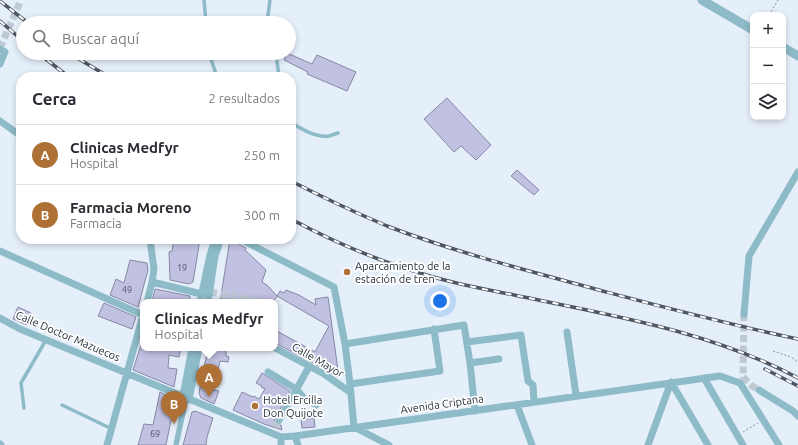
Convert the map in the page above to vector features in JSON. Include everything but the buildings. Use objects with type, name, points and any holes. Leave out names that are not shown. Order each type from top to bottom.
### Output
[{"type":"street","points":[[702,0],[750,28]]},
{"type":"street","points":[[785,48],[798,56]]},
{"type":"street","points":[[0,49],[5,52],[0,64]]},
{"type":"street","points":[[0,121],[16,132]]},
{"type":"street","points":[[744,314],[749,256],[798,172]]},
{"type":"street","points":[[148,299],[154,269],[151,244]]},
{"type":"street","points":[[201,299],[213,244]]},
{"type":"street","points":[[209,299],[215,256],[219,244]]},
{"type":"street","points":[[250,244],[334,287],[345,344],[354,427],[389,445]]},
{"type":"street","points":[[0,251],[140,314]]},
{"type":"street","points":[[152,282],[202,294],[210,292]]},
{"type":"street","name":"Calle Doctor Mazuecos","points":[[0,318],[20,328],[186,398]]},
{"type":"street","points":[[345,344],[464,325],[475,411]]},
{"type":"street","points":[[107,445],[140,326]]},
{"type":"street","points":[[350,384],[440,371],[434,329]]},
{"type":"street","points":[[567,332],[576,395]]},
{"type":"street","points":[[466,342],[521,335],[528,381],[533,385],[534,402]]},
{"type":"street","name":"Calle Mayor","points":[[278,350],[324,374],[350,392]]},
{"type":"street","points":[[186,398],[192,351]]},
{"type":"street","points":[[176,445],[198,351]]},
{"type":"street","points":[[470,363],[499,359]]},
{"type":"street","points":[[279,420],[309,367]]},
{"type":"street","points":[[268,372],[296,389],[305,399],[316,405]]},
{"type":"street","name":"Avenida Criptana","points":[[186,398],[273,430],[281,437],[720,376],[740,383],[779,445]]},
{"type":"street","points":[[704,378],[743,445]]},
{"type":"street","points":[[648,445],[671,382]]},
{"type":"street","points":[[671,382],[708,445]]},
{"type":"street","points":[[759,390],[793,411],[798,416]]},
{"type":"street","points":[[517,405],[532,445]]},
{"type":"street","points":[[295,436],[298,445]]},
{"type":"street","points":[[281,437],[281,445]]},
{"type":"lane","points":[[204,0],[205,16]]},
{"type":"lane","points":[[268,16],[270,0]]},
{"type":"lane","points":[[211,60],[215,72]]},
{"type":"lane","points":[[277,60],[278,72]]},
{"type":"lane","points":[[296,125],[318,135],[328,136],[338,133]]},
{"type":"lane","points":[[24,408],[21,383],[47,339]]},
{"type":"lane","points":[[62,405],[112,429]]},
{"type":"path","points":[[771,12],[778,0]]},
{"type":"path","points":[[773,351],[791,357],[798,362]]},
{"type":"path","points":[[738,435],[764,420]]},
{"type":"tunnel","points":[[0,48],[21,0]]},
{"type":"tunnel","points":[[210,292],[248,299]]},
{"type":"tunnel","points":[[744,314],[743,377],[752,386],[759,390]]},
{"type":"tunnel","points":[[275,427],[279,420]]},
{"type":"railway","points":[[0,1],[19,16]]},
{"type":"railway","points":[[0,21],[16,35]]},
{"type":"railway","points":[[47,60],[63,72]]},
{"type":"railway","points":[[81,60],[101,72]]},
{"type":"railway","points":[[296,183],[387,226],[464,252],[543,275],[671,309],[798,339]]},
{"type":"railway","points":[[296,222],[362,253],[446,281],[659,326],[730,348],[798,378]]},
{"type":"railway","points":[[765,369],[798,386]]},
{"type":"place","name":"Aparcamiento de la estación de tren","points":[[347,272]]},
{"type":"place","name":"Clinicas Medfyr","points":[[209,397]]},
{"type":"place","name":"Hotel Ercilla Don Quijote","points":[[255,406]]},
{"type":"place","name":"Farmacia Moreno","points":[[174,424]]}]
